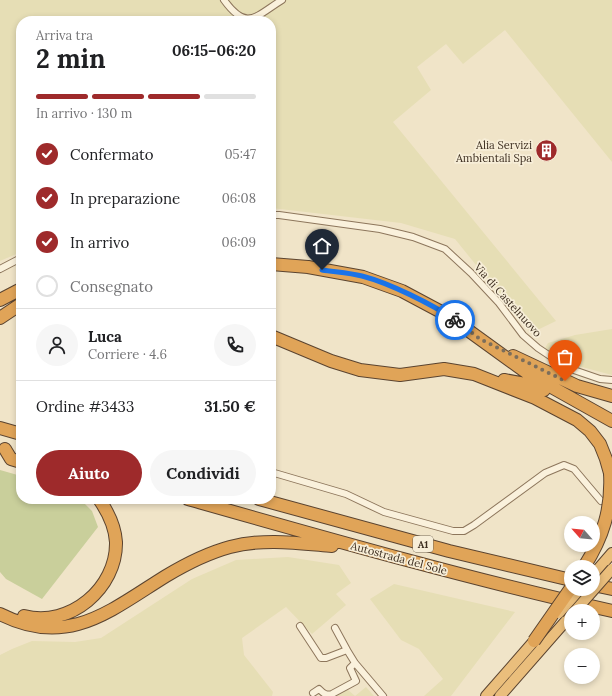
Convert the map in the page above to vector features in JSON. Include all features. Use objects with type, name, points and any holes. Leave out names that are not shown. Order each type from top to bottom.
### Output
[{"type":"highway","points":[[276,264],[308,267],[363,276],[402,291],[447,315],[530,375],[612,421]]},
{"type":"highway","points":[[0,300],[16,292]]},
{"type":"highway","points":[[0,308],[16,298]]},
{"type":"highway","points":[[0,318],[16,307]]},
{"type":"highway","points":[[276,338],[331,361],[360,370],[400,375],[444,369],[539,387],[612,427]]},
{"type":"highway","points":[[480,339],[577,386],[612,396]]},
{"type":"highway","points":[[479,375],[535,398],[577,420],[590,431],[600,444],[610,474],[609,505],[605,523],[595,550],[589,560]]},
{"type":"highway","points":[[0,428],[16,433]]},
{"type":"highway","points":[[2,448],[16,452]]},
{"type":"highway","points":[[2,448],[11,459],[16,460]]},
{"type":"highway","points":[[0,607],[11,613],[32,618],[50,618],[69,612],[84,604],[96,594],[106,580],[115,557],[116,540],[114,528],[109,514],[102,504]]},
{"type":"highway","name":"Autostrada del Sole","points":[[206,504],[360,548],[542,595],[612,611]]},
{"type":"highway","name":"Autostrada del Sole","points":[[276,504],[449,551],[564,578]]},
{"type":"highway","points":[[0,614],[20,623],[37,626],[72,626],[114,610],[168,575],[198,559],[230,547],[272,541],[360,548]]},
{"type":"highway","points":[[600,567],[612,553]]},
{"type":"highway","points":[[581,604],[612,569]]},
{"type":"highway","points":[[600,586],[612,589]]},
{"type":"highway","points":[[539,643],[566,596]]},
{"type":"highway","points":[[500,696],[575,596]]},
{"type":"highway","points":[[486,696],[539,643],[564,621]]},
{"type":"street","points":[[224,0],[235,14],[239,16]]},
{"type":"street","points":[[257,16],[282,0]]},
{"type":"street","name":"Via di Castelnuovo","points":[[276,215],[380,229],[413,237],[444,249],[470,272],[499,303],[523,335],[538,348],[568,368],[600,378],[612,380]]},
{"type":"street","points":[[0,269],[16,261]]},
{"type":"street","points":[[276,473],[346,494],[384,512],[453,531],[464,531],[545,472],[564,465],[574,469],[601,501]]},
{"type":"street","points":[[300,626],[321,658],[326,658],[347,650]]},
{"type":"street","points":[[335,628],[355,663],[383,696]]},
{"type":"street","points":[[313,693],[319,688],[328,695],[332,694],[356,681],[350,668],[355,663]]},
{"type":"shaded area","points":[[0,0],[612,0],[612,162],[505,30],[463,64],[446,44],[417,67],[431,90],[393,122],[556,321],[531,333],[455,239],[401,223],[276,209],[276,16],[16,16],[16,254],[0,261]]},
{"type":"shaded area","points":[[612,329],[612,375],[567,363],[545,348],[548,343],[575,335]]},
{"type":"shaded area","points":[[288,557],[339,565],[351,583],[336,594],[346,605],[312,634],[286,607],[242,638],[244,655],[273,692],[272,696],[0,696],[0,655],[12,649],[32,641],[75,642],[101,638],[192,579],[236,560]]},
{"type":"shaded area","points":[[394,584],[515,612],[451,696],[424,696],[443,679],[419,649],[401,640],[370,599]]},
{"type":"shaded area","points":[[366,687],[374,696],[355,696]]},
{"type":"shaded area","points":[[347,689],[355,696],[337,696]]},
{"type":"green space","points":[[0,470],[16,475],[16,504],[85,504],[92,511],[98,527],[42,599],[6,579],[0,572]]},
{"type":"way so far","points":[[455,320],[480,339],[565,381]]},
{"type":"place","name":"Alia Servizi Ambientali Spa","points":[[547,151]]},
{"type":"route","points":[[322,270],[363,276],[402,291],[455,320]]}]
